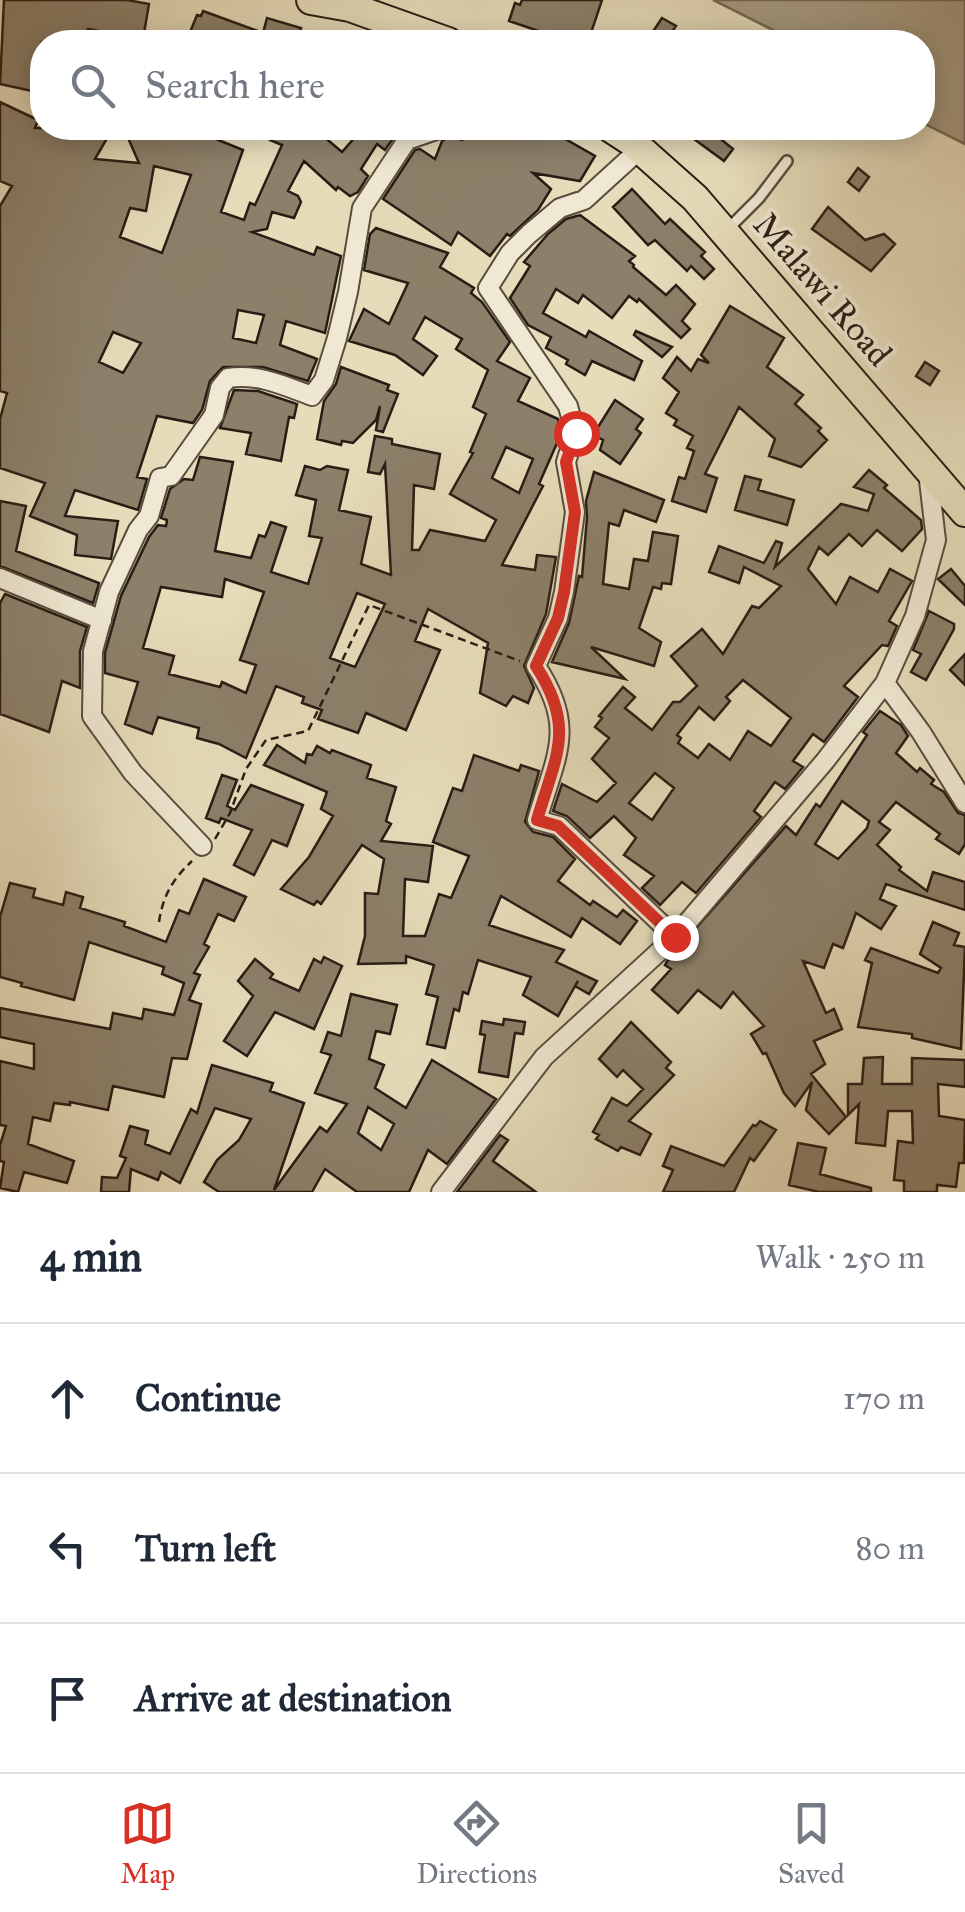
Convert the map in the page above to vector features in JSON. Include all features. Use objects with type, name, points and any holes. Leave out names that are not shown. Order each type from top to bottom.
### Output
[{"type":"main road","points":[[311,0],[350,7],[414,30]]},
{"type":"main road","name":"Malawi Road","points":[[629,140],[695,198],[965,512]]},
{"type":"street","points":[[202,846],[146,788],[92,716],[94,651],[109,592],[138,530],[149,516],[160,478],[171,476],[214,415],[220,388],[228,378],[242,376],[274,382],[312,396],[324,380],[348,292],[362,208],[408,140]]},
{"type":"street","points":[[640,148],[584,200],[560,208],[529,234],[510,253],[488,288],[568,406],[576,433],[566,462],[575,512],[564,592],[558,618],[536,666],[552,690],[560,716],[561,738],[537,820],[558,826],[675,937]]},
{"type":"street","points":[[441,1192],[544,1057],[675,937],[825,761],[885,684],[915,616],[936,540],[927,467]]},
{"type":"street","points":[[0,578],[102,620]]},
{"type":"street","points":[[885,684],[921,732],[965,803]]},
{"type":"lane","points":[[725,233],[787,161]]},
{"type":"path","points":[[159,922],[164,896],[175,876],[202,846],[218,837],[246,769],[266,740],[308,732],[369,605],[536,666]]},
{"type":"shaded area","points":[[713,0],[965,0],[965,144],[935,129],[935,30],[773,30]]},
{"type":"building","points":[[4,0],[127,0],[149,4],[145,30],[30,30],[30,91],[0,84]]},
{"type":"building","points":[[522,0],[602,0],[592,30],[536,30],[509,21],[515,3],[520,5]]},
{"type":"building","points":[[203,11],[255,30],[191,30],[197,15],[201,16]]},
{"type":"building","points":[[267,18],[300,30],[264,30]]},
{"type":"building","points":[[662,18],[676,26],[673,30],[654,30]]},
{"type":"building","points":[[0,102],[30,116],[30,140],[106,140],[95,159],[139,163],[129,140],[218,140],[243,150],[221,212],[244,220],[250,203],[255,205],[282,145],[270,140],[328,140],[342,152],[352,140],[392,140],[385,150],[377,144],[361,169],[368,176],[358,192],[350,196],[338,187],[336,190],[304,161],[288,191],[301,202],[294,218],[272,212],[267,229],[252,232],[314,255],[317,247],[341,256],[325,333],[286,321],[280,345],[317,359],[308,381],[263,367],[223,367],[210,381],[202,410],[193,423],[157,416],[137,477],[147,479],[138,510],[75,490],[65,516],[118,521],[111,559],[75,555],[77,535],[30,516],[45,483],[0,468],[0,419],[7,393],[0,391],[0,206],[12,186],[0,181]],"holes":[[[154,166],[191,175],[162,253],[120,237],[130,208],[146,211]],[[238,310],[264,315],[256,343],[233,338]],[[113,332],[141,343],[123,373],[99,362]]]},
{"type":"building","points":[[567,140],[595,156],[580,181],[533,173],[551,189],[538,210],[510,236],[507,234],[490,256],[458,232],[451,245],[383,199],[415,150],[435,159],[442,141]]},
{"type":"building","points":[[695,140],[722,140],[733,149],[724,161]]},
{"type":"building","points":[[858,168],[869,177],[859,191],[848,182]]},
{"type":"building","points":[[632,189],[665,224],[670,219],[705,252],[701,256],[714,269],[704,279],[691,266],[687,271],[655,240],[648,245],[613,207]]},
{"type":"building","points":[[828,207],[865,240],[884,234],[895,244],[871,271],[812,229]]},
{"type":"building","points":[[580,215],[635,256],[629,261],[633,267],[666,295],[676,285],[695,304],[682,321],[690,329],[681,338],[639,299],[637,302],[629,296],[612,318],[583,295],[578,303],[556,289],[543,313],[586,337],[589,331],[642,361],[634,380],[592,361],[585,375],[566,364],[568,360],[546,348],[551,337],[528,325],[510,298],[530,266],[524,262],[548,234],[566,219]]},
{"type":"building","points":[[376,228],[448,253],[440,267],[474,288],[471,293],[482,302],[510,342],[497,361],[530,378],[518,401],[558,419],[561,434],[539,484],[543,486],[502,565],[535,570],[537,555],[556,557],[546,614],[524,666],[534,688],[528,703],[513,696],[506,706],[480,693],[488,643],[428,609],[415,641],[440,650],[406,730],[366,713],[358,733],[318,719],[322,710],[302,703],[304,697],[276,686],[246,758],[197,738],[199,728],[158,717],[152,734],[125,724],[138,682],[105,673],[105,653],[121,596],[149,537],[158,525],[166,526],[167,520],[161,518],[170,489],[184,479],[193,480],[200,457],[233,462],[215,551],[251,558],[259,535],[265,537],[271,522],[286,527],[271,572],[308,584],[322,538],[309,536],[316,500],[296,495],[305,466],[348,470],[339,510],[371,517],[361,564],[391,575],[385,464],[380,474],[368,472],[375,436],[392,439],[392,444],[440,454],[434,489],[414,485],[412,550],[419,550],[430,530],[485,541],[496,520],[450,494],[473,453],[470,452],[486,414],[473,407],[488,370],[456,349],[462,339],[425,317],[413,339],[437,356],[423,375],[395,355],[349,341],[364,309],[389,324],[408,283],[364,270],[370,234]],"holes":[[[506,447],[533,459],[519,493],[492,478]],[[225,579],[264,592],[240,660],[256,665],[246,693],[222,682],[220,687],[169,674],[174,656],[143,648],[161,587],[222,597]],[[357,593],[385,604],[355,667],[330,658]]]},
{"type":"building","points":[[730,306],[784,338],[767,367],[803,395],[795,404],[821,428],[818,431],[827,440],[801,467],[769,456],[775,439],[739,407],[705,474],[717,478],[706,512],[672,501],[679,477],[685,479],[694,451],[687,448],[693,436],[674,425],[677,420],[666,413],[679,392],[663,378],[677,357],[691,371],[698,359],[709,363],[701,355]]},
{"type":"building","points":[[636,331],[672,347],[662,357],[634,335]]},
{"type":"building","points":[[925,362],[939,371],[930,385],[916,376]]},
{"type":"building","points":[[341,367],[389,385],[387,390],[398,394],[383,432],[376,430],[380,406],[376,420],[353,443],[342,441],[341,445],[317,439],[324,401],[336,384]]},
{"type":"building","points":[[234,390],[258,391],[297,404],[294,418],[289,417],[281,461],[246,454],[251,433],[220,428]]},
{"type":"building","points":[[615,400],[643,419],[636,429],[641,433],[620,464],[600,450],[603,440],[593,435]]},
{"type":"building","points":[[869,470],[921,520],[922,529],[902,551],[877,530],[862,546],[849,534],[828,555],[819,547],[808,569],[836,604],[850,577],[878,592],[890,569],[912,581],[889,621],[897,626],[888,646],[882,645],[844,686],[858,697],[824,742],[813,734],[793,761],[803,767],[785,789],[775,782],[754,811],[761,817],[696,893],[682,882],[660,905],[642,888],[654,876],[624,855],[636,838],[614,816],[590,838],[567,816],[553,811],[562,784],[597,802],[616,783],[592,759],[609,738],[595,727],[602,718],[599,716],[623,687],[635,697],[625,708],[652,730],[673,702],[680,702],[697,686],[671,656],[702,629],[723,654],[752,606],[759,608],[781,586],[744,567],[739,583],[709,572],[719,546],[764,563],[776,541],[782,543],[775,567],[841,504],[868,511],[874,494],[854,487]],"holes":[[[743,680],[791,718],[771,746],[748,731],[730,760],[709,744],[698,758],[678,743],[681,738],[677,735],[699,707],[714,720],[730,701],[726,697]],[[655,773],[674,788],[652,820],[629,803]]]},
{"type":"building","points":[[594,472],[664,500],[656,522],[624,510],[619,526],[609,523],[603,584],[629,589],[634,559],[648,561],[653,532],[678,536],[671,584],[662,583],[661,589],[653,587],[639,628],[661,642],[654,666],[591,647],[625,679],[552,662],[569,623],[579,576],[582,577],[586,501]]},
{"type":"building","points":[[745,476],[761,480],[758,490],[794,500],[787,525],[735,510]]},
{"type":"building","points":[[0,501],[26,506],[16,551],[99,583],[93,603],[0,566]]},
{"type":"building","points":[[951,569],[965,586],[965,605],[938,579]]},
{"type":"building","points":[[5,594],[87,627],[80,651],[80,688],[62,681],[49,732],[0,714],[0,603]]},
{"type":"building","points":[[929,611],[954,624],[954,629],[926,680],[911,672],[921,654],[913,650]]},
{"type":"building","points":[[965,654],[965,685],[950,670]]},
{"type":"building","points":[[880,711],[901,725],[908,736],[896,753],[917,772],[920,768],[934,780],[931,784],[944,792],[958,813],[965,815],[965,844],[959,854],[936,839],[940,834],[896,802],[879,822],[890,830],[877,845],[901,867],[899,870],[927,891],[933,872],[965,882],[965,910],[886,884],[880,899],[896,906],[881,929],[856,913],[843,948],[833,944],[824,968],[803,961],[826,1013],[834,1009],[842,1029],[814,1041],[825,1064],[811,1074],[846,1117],[829,1134],[806,1110],[812,1082],[795,1106],[751,1034],[764,1026],[733,992],[721,1008],[698,990],[678,1013],[652,990],[671,969],[665,965],[668,960],[786,826],[796,835],[816,804],[820,807],[867,735],[863,732]],"holes":[[[842,801],[869,821],[838,859],[815,844]]]},
{"type":"building","points":[[277,745],[305,763],[307,754],[312,755],[317,746],[330,753],[332,750],[371,765],[367,778],[396,787],[386,821],[391,824],[381,841],[433,846],[428,882],[405,879],[403,936],[425,936],[439,894],[451,898],[469,856],[433,842],[453,788],[462,791],[474,755],[519,771],[521,765],[539,771],[525,822],[533,832],[553,837],[575,859],[558,881],[590,905],[593,901],[617,917],[623,910],[637,921],[620,944],[582,918],[571,937],[501,896],[489,925],[564,950],[556,962],[597,981],[589,994],[575,986],[558,1016],[523,995],[531,977],[478,960],[468,994],[463,992],[459,1011],[454,1009],[445,1048],[427,1044],[438,997],[426,994],[434,965],[406,956],[406,963],[358,964],[365,936],[365,893],[378,894],[384,859],[362,845],[321,904],[317,901],[314,905],[281,889],[309,857],[333,816],[321,809],[327,792],[264,765]]},
{"type":"building","points":[[222,775],[237,780],[227,806],[235,810],[251,785],[303,805],[287,846],[272,840],[254,875],[234,865],[252,830],[221,818],[219,823],[206,818]]},
{"type":"building","points":[[204,879],[246,897],[234,921],[218,914],[204,944],[209,947],[194,973],[200,975],[189,1000],[201,1004],[187,1059],[172,1058],[164,1097],[113,1086],[108,1110],[70,1102],[54,1103],[50,1121],[33,1117],[28,1144],[74,1161],[67,1183],[24,1172],[18,1192],[0,1188],[4,1162],[0,1161],[0,1145],[6,1126],[0,1125],[0,1061],[34,1069],[34,1044],[0,1037],[0,1008],[110,1029],[113,1013],[142,1019],[144,1009],[174,1015],[184,983],[162,974],[164,967],[89,942],[74,1000],[0,977],[0,917],[10,883],[35,889],[33,897],[63,905],[66,892],[83,897],[80,908],[125,922],[124,926],[166,942],[179,910],[189,914]]},
{"type":"building","points":[[933,922],[959,933],[954,945],[965,947],[961,1049],[912,1038],[912,1034],[858,1027],[872,963],[865,960],[871,948],[938,973],[941,968],[920,954]]},
{"type":"building","points":[[324,957],[342,966],[314,1029],[275,1012],[247,1056],[224,1041],[253,996],[238,981],[255,959],[273,974],[270,978],[299,991],[314,959],[321,963]]},
{"type":"building","points":[[351,994],[397,1005],[390,1034],[376,1031],[369,1059],[384,1065],[375,1088],[406,1108],[432,1060],[496,1099],[447,1164],[428,1150],[409,1192],[357,1192],[325,1169],[312,1192],[219,1192],[204,1182],[251,1119],[215,1108],[180,1183],[161,1172],[158,1180],[131,1169],[129,1192],[101,1192],[102,1177],[117,1178],[126,1158],[120,1156],[130,1126],[148,1131],[145,1144],[170,1154],[191,1109],[197,1113],[212,1065],[273,1083],[270,1091],[304,1103],[274,1190],[320,1127],[327,1132],[347,1104],[315,1093],[331,1055],[321,1052],[328,1032],[341,1036]],"holes":[[[368,1107],[394,1124],[381,1150],[358,1133]]]},
{"type":"building","points":[[504,1019],[525,1022],[523,1034],[515,1033],[508,1077],[479,1072],[485,1035],[480,1034],[482,1021],[503,1025]]},
{"type":"building","points":[[631,1022],[671,1062],[666,1068],[674,1075],[629,1121],[651,1134],[640,1155],[621,1147],[618,1151],[596,1139],[599,1135],[593,1132],[612,1098],[627,1106],[643,1089],[623,1070],[617,1077],[599,1059]]},
{"type":"building","points":[[883,1057],[882,1084],[912,1084],[912,1058],[965,1060],[965,1087],[938,1084],[939,1116],[965,1120],[964,1163],[959,1163],[956,1187],[937,1185],[937,1192],[904,1192],[904,1181],[894,1180],[898,1141],[913,1143],[912,1111],[888,1111],[885,1146],[856,1143],[859,1104],[848,1115],[848,1084],[862,1084],[864,1058]]},
{"type":"building","points":[[760,1121],[776,1130],[754,1161],[750,1158],[734,1192],[663,1192],[673,1170],[663,1166],[671,1146],[724,1166]]},
{"type":"building","points":[[500,1135],[508,1140],[493,1161],[536,1192],[457,1192]]},
{"type":"building","points":[[798,1143],[826,1148],[820,1174],[871,1188],[871,1192],[819,1192],[789,1185]]},
{"type":"route","points":[[576,433],[566,462],[575,512],[564,592],[558,618],[536,666],[552,690],[560,716],[561,738],[537,820],[558,826],[675,937]]}]
